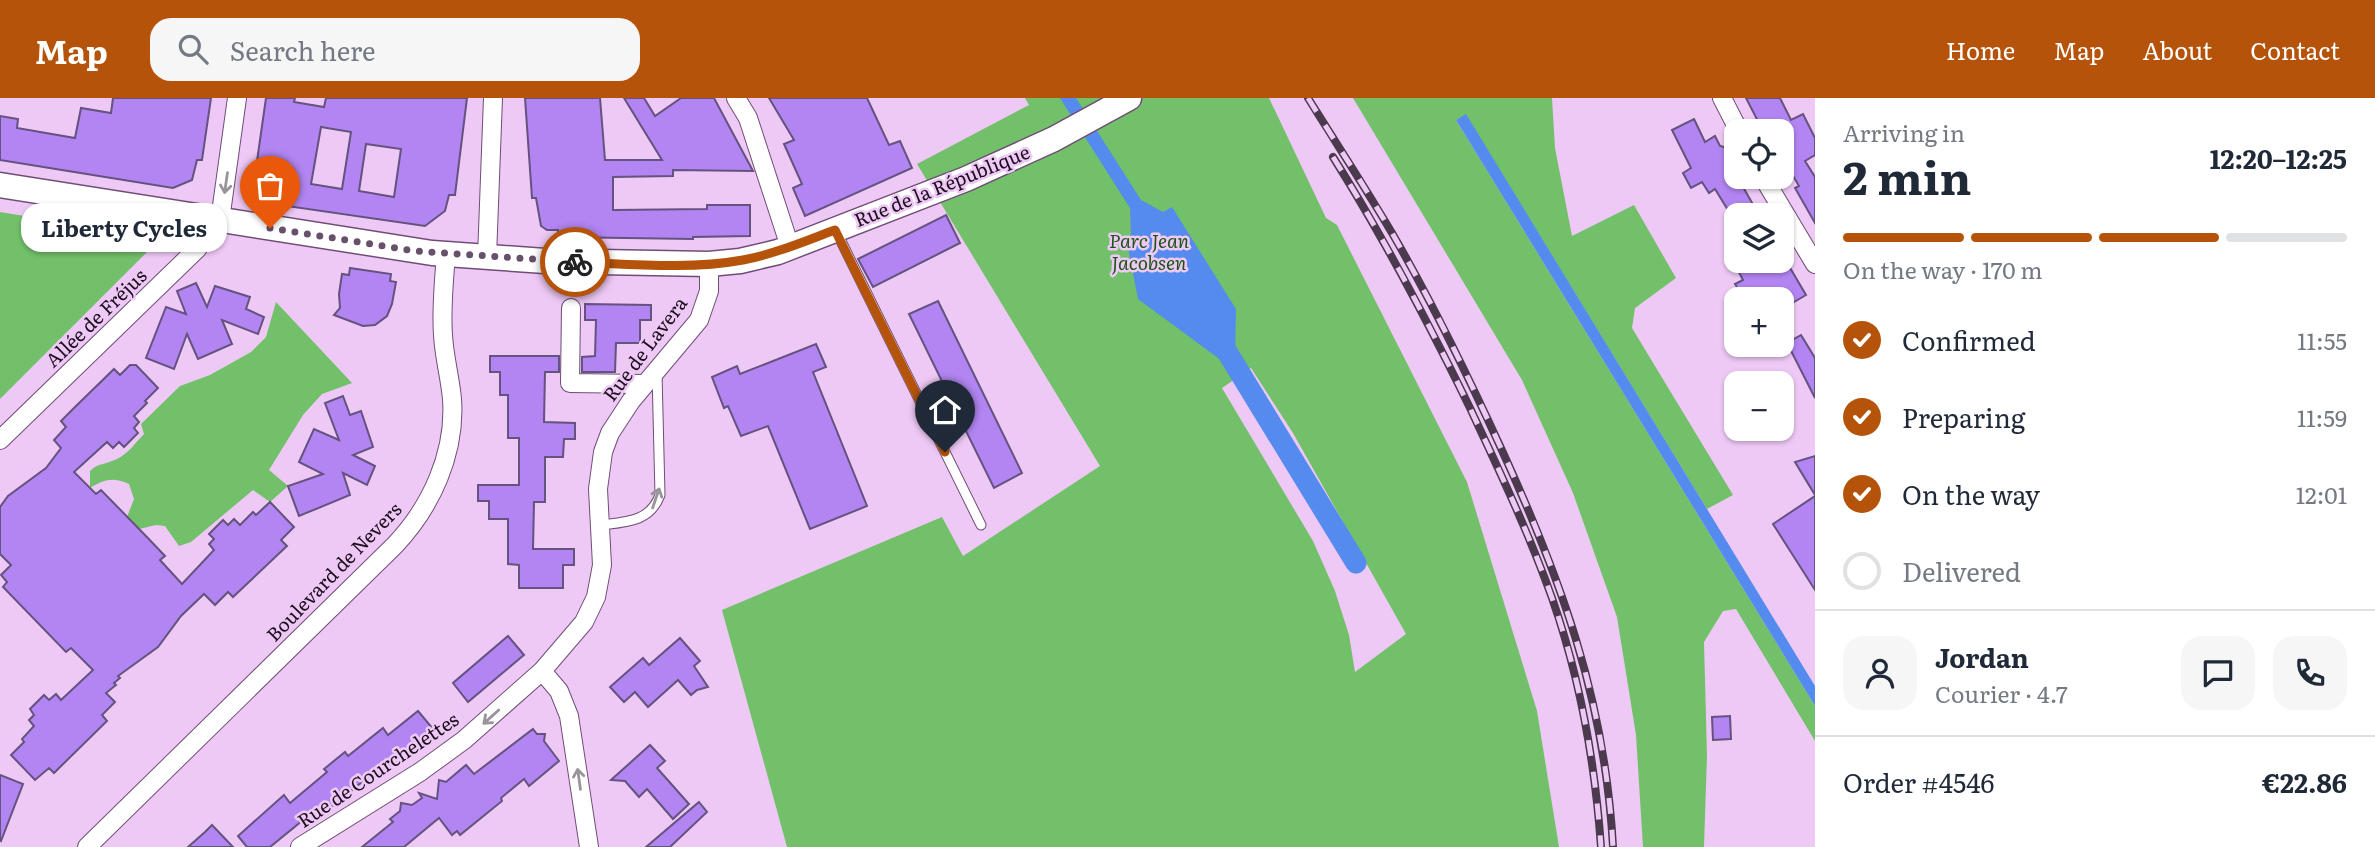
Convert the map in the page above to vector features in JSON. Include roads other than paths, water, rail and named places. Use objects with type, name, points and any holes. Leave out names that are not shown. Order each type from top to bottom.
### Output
[{"type":"street","name":"Allée de Fréjus","points":[[0,440],[197,249],[204,239],[215,219],[237,98]]},
{"type":"street","points":[[486,257],[493,98]]},
{"type":"street","points":[[736,98],[748,118],[790,247]]},
{"type":"street","name":"Rue de la République","points":[[0,185],[446,254],[587,263],[709,264],[754,258],[790,247],[998,166],[1129,98]]},
{"type":"street","points":[[1722,98],[1733,119]]},
{"type":"street","points":[[1770,189],[1815,264]]},
{"type":"street","name":"Boulevard de Nevers","points":[[87,847],[395,545],[425,507],[440,472],[452,411],[443,334],[446,254]]},
{"type":"street","name":"Rue de Lavera","points":[[542,671],[577,631],[596,597],[603,565],[598,477],[603,452],[615,424],[695,326],[704,310],[709,291],[709,264]]},
{"type":"street","points":[[571,308],[569,383],[645,384]]},
{"type":"street","points":[[542,671],[559,691],[569,716],[589,847]]},
{"type":"street","name":"Rue de Courchelettes","points":[[300,847],[451,750],[542,671]]},
{"type":"lane","points":[[835,230],[981,524]]},
{"type":"lane","points":[[601,525],[644,517],[654,508],[660,495],[657,370]]},
{"type":"water","points":[[1060,98],[1076,98],[1141,200],[1163,212],[1172,207],[1236,309],[1235,361],[1239,366],[1233,369],[1138,299],[1126,238],[1131,235],[1130,208]]},
{"type":"water","points":[[1466,114],[1815,686],[1815,706],[1456,120]]},
{"type":"waterway","points":[[1221,342],[1356,563]]},
{"type":"railway","points":[[1308,98],[1392,233],[1435,312],[1500,446],[1542,544],[1560,592],[1590,690],[1601,741],[1613,847]]},
{"type":"railway","points":[[1333,157],[1388,249],[1438,344],[1503,478],[1543,574],[1571,659],[1585,721],[1595,783],[1601,847]]},
{"type":"place","name":"Liberty Cycles","points":[[270,228]]},
{"type":"park label","name":"Parc Jean Jacobsen","points":[[1149,252]]}]
